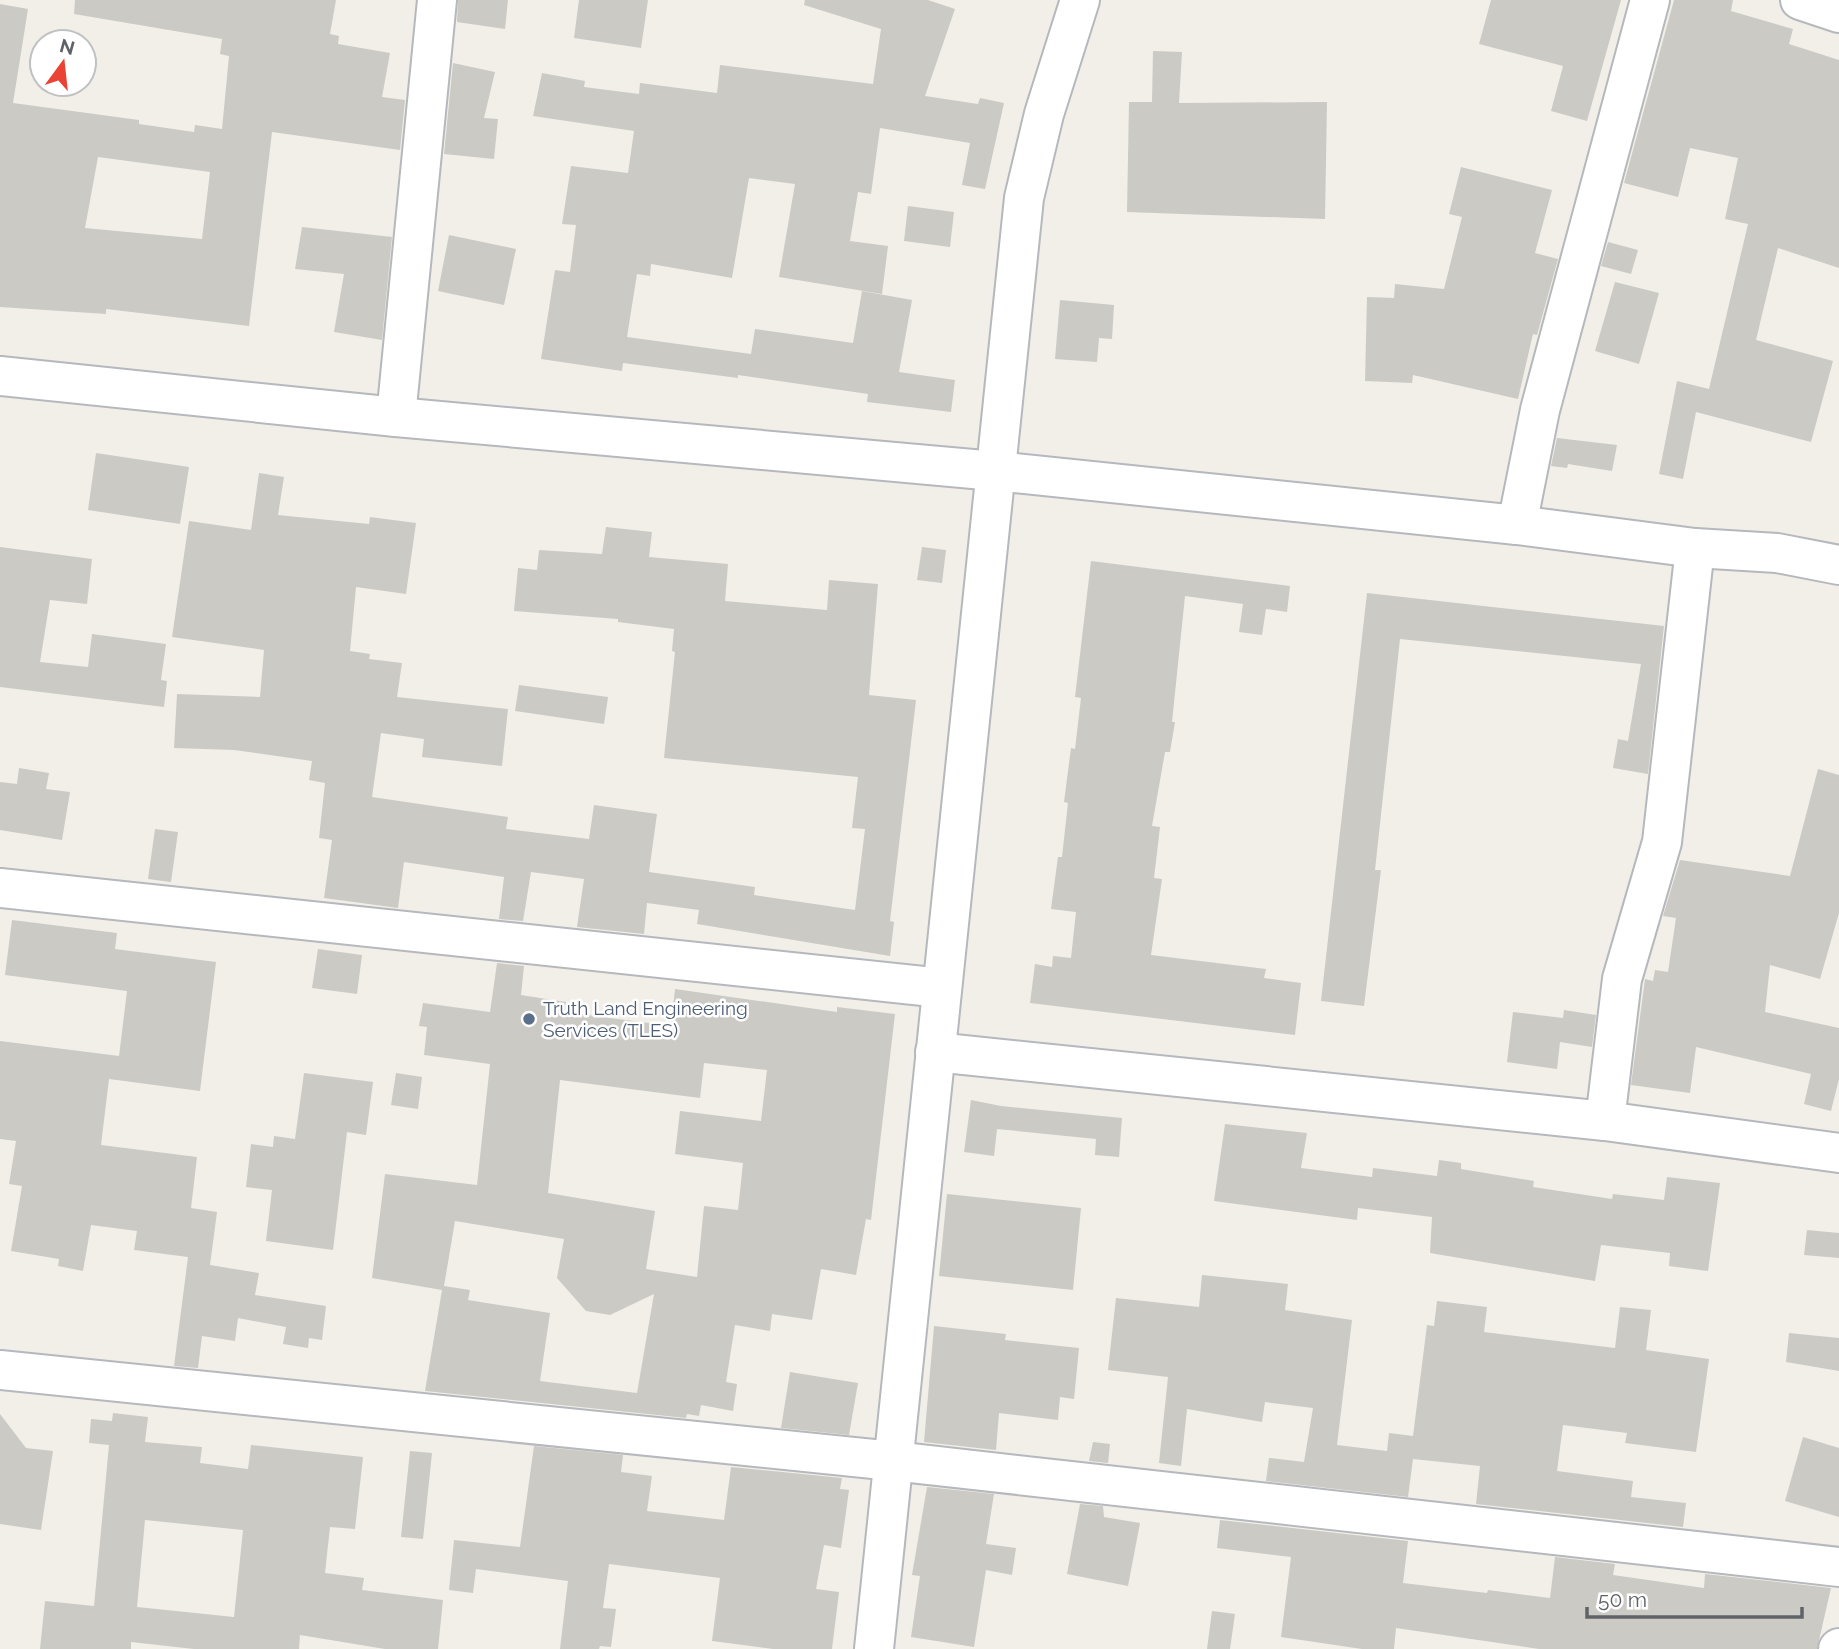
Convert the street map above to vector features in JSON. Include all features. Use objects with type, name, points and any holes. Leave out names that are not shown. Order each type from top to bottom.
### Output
[{"type":"street","points":[[396,417],[437,0]]},
{"type":"street","points":[[874,1649],[1024,198],[1044,114],[1080,0]]},
{"type":"street","points":[[1517,525],[1540,410],[1650,0]]},
{"type":"street","points":[[1800,0],[1839,13]]},
{"type":"street","points":[[0,376],[396,417],[995,471],[1517,525],[1695,548],[1777,553],[1839,565]]},
{"type":"street","points":[[1605,1121],[1622,979],[1662,842],[1695,548]]},
{"type":"street","points":[[0,888],[942,988]]},
{"type":"street","points":[[935,1052],[1605,1121],[1839,1153]]},
{"type":"street","points":[[0,1370],[893,1461],[1839,1567]]},
{"type":"building","points":[[75,0],[336,0],[330,34],[339,36],[338,44],[390,53],[382,97],[405,100],[400,150],[272,132],[249,326],[106,309],[106,314],[0,307],[0,4],[28,9],[13,103],[139,120],[139,124],[194,132],[195,125],[222,129],[229,56],[220,54],[222,39],[74,14]],"holes":[[[98,157],[210,172],[202,239],[85,228]]]},
{"type":"building","points":[[458,0],[508,0],[505,29],[457,22]]},
{"type":"building","points":[[579,0],[648,0],[641,48],[574,38]]},
{"type":"building","points":[[805,0],[928,0],[955,9],[925,96],[978,104],[980,98],[1004,103],[985,189],[962,185],[970,143],[880,128],[871,194],[858,192],[850,241],[888,246],[882,294],[779,277],[795,184],[749,178],[732,278],[651,264],[650,276],[637,274],[627,337],[751,354],[755,329],[853,343],[862,291],[912,300],[899,372],[955,380],[951,412],[867,402],[868,394],[738,375],[738,378],[623,363],[622,371],[541,359],[555,270],[570,272],[576,225],[562,224],[571,166],[628,173],[634,131],[533,116],[542,73],[585,81],[584,87],[639,94],[640,83],[717,93],[720,65],[873,84],[881,29],[804,5]]},
{"type":"building","points":[[1491,0],[1621,0],[1587,121],[1551,111],[1563,66],[1479,44]]},
{"type":"building","points":[[1674,0],[1733,0],[1731,11],[1793,29],[1789,44],[1839,60],[1839,268],[1778,248],[1756,340],[1833,361],[1811,442],[1696,412],[1683,479],[1659,474],[1677,381],[1709,389],[1748,224],[1725,219],[1738,158],[1690,148],[1678,197],[1624,183]]},
{"type":"building","points":[[1153,51],[1182,52],[1179,103],[1327,102],[1325,219],[1127,212],[1129,102],[1152,102]]},
{"type":"building","points":[[453,63],[495,72],[484,118],[498,119],[494,159],[444,154]]},
{"type":"building","points":[[1461,167],[1552,190],[1535,253],[1558,259],[1537,335],[1533,334],[1518,399],[1413,375],[1412,383],[1365,381],[1367,297],[1394,298],[1395,284],[1444,289],[1462,217],[1449,214]]},
{"type":"building","points":[[908,206],[954,212],[950,247],[904,241]]},
{"type":"building","points":[[302,227],[392,237],[382,340],[334,332],[344,274],[295,269]]},
{"type":"building","points":[[449,235],[516,249],[504,305],[438,291]]},
{"type":"building","points":[[1608,242],[1638,250],[1631,274],[1601,266]]},
{"type":"building","points":[[1615,282],[1659,293],[1639,364],[1595,351]]},
{"type":"building","points":[[1060,300],[1114,305],[1112,339],[1099,338],[1097,362],[1055,359]]},
{"type":"building","points":[[1557,438],[1617,445],[1612,471],[1568,464],[1567,468],[1551,466]]},
{"type":"building","points":[[96,453],[189,467],[180,524],[88,510]]},
{"type":"building","points":[[259,473],[284,477],[278,515],[369,524],[370,517],[416,523],[406,594],[356,587],[350,651],[370,654],[369,659],[402,663],[397,697],[508,709],[502,766],[422,757],[424,739],[381,733],[372,797],[508,817],[506,829],[589,839],[594,805],[657,814],[649,872],[755,887],[754,895],[855,910],[865,829],[852,828],[858,777],[664,758],[675,652],[672,651],[674,629],[618,622],[618,619],[514,611],[518,568],[537,570],[539,550],[602,554],[606,527],[652,532],[649,557],[728,564],[725,601],[827,610],[829,580],[878,584],[869,695],[916,700],[890,921],[894,922],[890,956],[697,924],[699,910],[647,903],[644,934],[577,927],[584,879],[531,872],[523,921],[499,919],[504,877],[404,862],[398,908],[324,898],[332,840],[319,838],[325,783],[309,780],[312,761],[234,750],[174,748],[177,694],[260,697],[264,650],[172,637],[189,521],[251,530]]},
{"type":"building","points":[[0,547],[92,559],[87,604],[50,600],[40,662],[88,667],[92,634],[166,644],[161,680],[167,681],[164,707],[0,687]]},
{"type":"building","points":[[922,547],[946,550],[942,583],[917,580]]},
{"type":"building","points":[[1091,561],[1290,586],[1287,612],[1266,609],[1262,635],[1239,632],[1243,604],[1185,596],[1172,722],[1175,722],[1170,752],[1165,752],[1152,826],[1160,827],[1154,878],[1162,879],[1151,955],[1266,969],[1264,978],[1301,983],[1295,1035],[1030,1003],[1035,964],[1052,967],[1053,956],[1071,958],[1076,912],[1051,909],[1058,857],[1062,857],[1068,803],[1064,802],[1071,748],[1075,749],[1081,698],[1075,697]]},
{"type":"building","points":[[1367,593],[1664,626],[1648,774],[1613,768],[1618,739],[1628,741],[1641,664],[1400,639],[1375,870],[1381,870],[1364,1006],[1321,1001]]},
{"type":"building","points":[[519,685],[608,697],[604,724],[515,711]]},
{"type":"building","points":[[19,768],[49,773],[46,789],[70,792],[62,840],[0,830],[0,782],[17,784]]},
{"type":"building","points":[[1818,769],[1839,775],[1839,913],[1820,979],[1770,965],[1765,1012],[1839,1028],[1839,1079],[1831,1111],[1804,1104],[1811,1074],[1696,1047],[1690,1093],[1631,1085],[1645,979],[1653,981],[1655,970],[1668,972],[1676,918],[1663,916],[1680,860],[1790,876]]},
{"type":"building","points":[[155,829],[178,832],[171,882],[148,879]]},
{"type":"building","points":[[12,920],[117,933],[115,949],[216,962],[200,1091],[109,1079],[101,1145],[197,1157],[191,1208],[217,1212],[210,1265],[259,1273],[255,1295],[326,1306],[322,1340],[309,1338],[308,1348],[283,1344],[286,1327],[238,1318],[235,1341],[202,1336],[198,1368],[174,1366],[188,1257],[134,1250],[137,1231],[91,1225],[83,1271],[58,1266],[59,1259],[11,1251],[22,1186],[9,1184],[16,1141],[0,1139],[0,1041],[119,1056],[127,991],[5,975]]},
{"type":"building","points":[[318,949],[362,955],[357,994],[312,988]]},
{"type":"building","points":[[497,963],[524,966],[521,995],[566,1002],[565,1012],[671,1026],[675,989],[837,1012],[837,1007],[895,1014],[871,1220],[866,1219],[856,1275],[821,1269],[812,1320],[772,1314],[770,1331],[735,1325],[726,1382],[737,1384],[733,1411],[701,1405],[699,1416],[687,1414],[686,1418],[425,1391],[442,1290],[372,1278],[385,1174],[477,1185],[490,1064],[424,1055],[427,1027],[419,1026],[423,1003],[490,1012]],"holes":[[[704,1063],[767,1070],[761,1121],[680,1111],[675,1154],[743,1163],[738,1210],[704,1206],[697,1277],[646,1269],[655,1211],[548,1193],[560,1080],[700,1098]],[[455,1221],[564,1239],[557,1278],[586,1311],[610,1315],[654,1294],[637,1393],[540,1381],[550,1313],[468,1300],[470,1290],[444,1286]]]},
{"type":"building","points":[[1564,1010],[1596,1015],[1592,1047],[1560,1042],[1557,1069],[1507,1062],[1513,1012],[1563,1018]]},
{"type":"building","points":[[304,1073],[373,1082],[366,1135],[347,1132],[333,1250],[266,1241],[272,1190],[246,1187],[251,1144],[273,1147],[274,1136],[295,1139]]},
{"type":"building","points":[[396,1073],[422,1077],[418,1109],[391,1105]]},
{"type":"building","points":[[971,1100],[1001,1106],[1122,1118],[1119,1157],[1095,1155],[1096,1139],[997,1129],[994,1156],[964,1152]]},
{"type":"building","points":[[1225,1124],[1307,1133],[1301,1168],[1372,1177],[1373,1168],[1437,1176],[1439,1160],[1461,1163],[1461,1169],[1534,1181],[1533,1187],[1612,1199],[1613,1194],[1664,1200],[1667,1177],[1720,1183],[1708,1271],[1669,1266],[1670,1253],[1601,1245],[1595,1281],[1430,1253],[1432,1217],[1358,1208],[1357,1220],[1214,1201]]},
{"type":"building","points":[[947,1194],[1081,1208],[1073,1290],[939,1276]]},
{"type":"building","points":[[1807,1230],[1839,1233],[1839,1258],[1804,1255]]},
{"type":"building","points":[[1202,1275],[1288,1284],[1285,1310],[1352,1320],[1337,1445],[1387,1451],[1389,1433],[1413,1436],[1427,1325],[1434,1326],[1437,1301],[1487,1307],[1484,1332],[1615,1348],[1620,1307],[1651,1310],[1646,1350],[1709,1359],[1696,1452],[1625,1443],[1627,1433],[1563,1425],[1557,1471],[1633,1481],[1631,1497],[1686,1503],[1683,1527],[1476,1504],[1480,1466],[1413,1459],[1408,1497],[1266,1481],[1269,1458],[1304,1462],[1313,1408],[1265,1402],[1262,1422],[1187,1409],[1181,1466],[1159,1463],[1168,1377],[1108,1370],[1116,1298],[1199,1307]]},
{"type":"building","points":[[934,1326],[1006,1334],[1005,1340],[1079,1348],[1074,1399],[1060,1397],[1058,1420],[999,1413],[996,1450],[924,1442]]},
{"type":"building","points":[[1789,1333],[1839,1338],[1839,1371],[1786,1362]]},
{"type":"building","points":[[790,1372],[858,1383],[849,1435],[781,1428]]},
{"type":"building","points":[[113,1413],[148,1417],[145,1442],[202,1447],[200,1463],[248,1469],[251,1445],[363,1457],[355,1529],[330,1527],[325,1573],[364,1578],[362,1590],[443,1600],[438,1649],[385,1649],[300,1635],[299,1649],[194,1649],[131,1642],[131,1649],[40,1649],[45,1601],[94,1606],[109,1445],[89,1443],[91,1419],[112,1421]],"holes":[[[145,1520],[243,1530],[234,1617],[137,1607]]]},
{"type":"building","points":[[0,1414],[26,1448],[53,1451],[41,1530],[0,1524]]},
{"type":"building","points":[[1803,1437],[1839,1448],[1839,1517],[1785,1501]]},
{"type":"building","points":[[1093,1442],[1110,1444],[1108,1463],[1089,1461]]},
{"type":"building","points":[[534,1446],[623,1455],[621,1472],[652,1476],[647,1511],[724,1520],[731,1467],[842,1478],[840,1489],[849,1490],[841,1548],[824,1545],[816,1589],[839,1592],[832,1649],[773,1649],[712,1641],[720,1578],[609,1564],[603,1608],[616,1609],[611,1647],[600,1646],[599,1649],[560,1649],[568,1581],[476,1569],[473,1593],[449,1590],[454,1540],[520,1547]]},
{"type":"building","points":[[410,1451],[432,1453],[423,1539],[401,1537]]},
{"type":"building","points":[[927,1487],[994,1494],[986,1544],[1016,1548],[1012,1575],[986,1570],[974,1647],[911,1637],[920,1576],[912,1575]]},
{"type":"building","points":[[1080,1504],[1103,1506],[1104,1517],[1140,1523],[1128,1586],[1067,1574]]},
{"type":"building","points":[[1220,1520],[1408,1541],[1403,1583],[1487,1593],[1488,1590],[1550,1598],[1555,1557],[1615,1564],[1613,1575],[1704,1588],[1705,1574],[1831,1588],[1817,1649],[1539,1649],[1396,1628],[1394,1649],[1362,1649],[1281,1637],[1291,1557],[1217,1548]]},
{"type":"building","points":[[1212,1611],[1235,1614],[1230,1649],[1207,1649]]},
{"type":"place","name":"Truth Land Engineering Services (TLES)","points":[[529,1019]]}]
